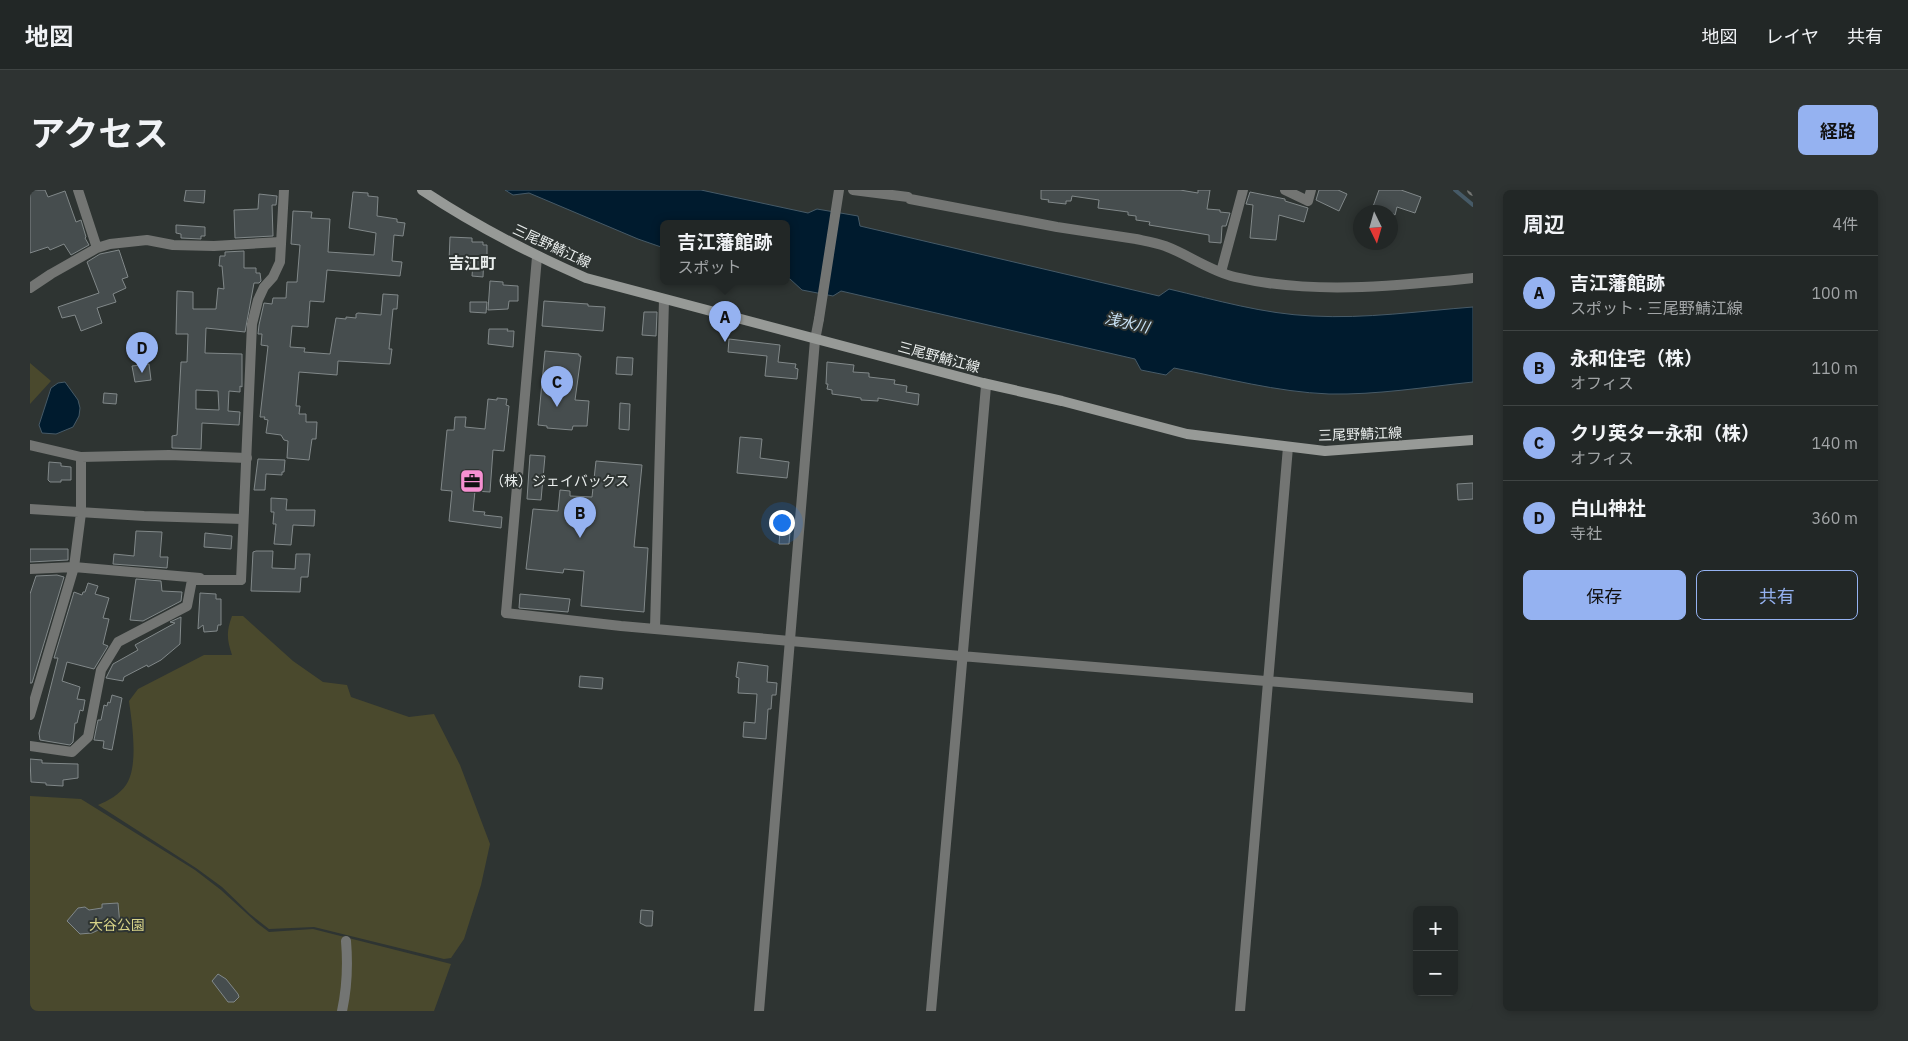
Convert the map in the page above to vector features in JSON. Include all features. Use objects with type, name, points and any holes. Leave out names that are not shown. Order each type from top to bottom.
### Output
[{"type":"main road","name":"三尾野鯖江線","points":[[422,190],[470,220],[536,257],[586,278],[815,340],[1187,434],[1325,451],[1473,440]]},
{"type":"street","points":[[78,190],[97,248]]},
{"type":"street","points":[[241,580],[252,324],[258,300],[280,262],[284,190]]},
{"type":"street","points":[[759,1011],[815,340],[839,190]]},
{"type":"street","points":[[853,190],[908,197],[955,209],[1145,241],[1165,246],[1234,277],[1322,287],[1364,286],[1473,278]]},
{"type":"street","points":[[1221,272],[1243,190]]},
{"type":"street","points":[[1285,190],[1308,201],[1311,190]]},
{"type":"street","points":[[30,288],[50,274],[97,248],[110,244],[147,240],[173,245],[214,246],[280,242]]},
{"type":"street","points":[[536,257],[506,613],[961,656],[1473,698]]},
{"type":"street","points":[[655,628],[664,300]]},
{"type":"street","points":[[931,1011],[952,794],[961,656],[986,386],[983,383]]},
{"type":"street","points":[[30,445],[81,457],[169,455],[247,458]]},
{"type":"street","points":[[1240,1011],[1288,447]]},
{"type":"street","points":[[30,715],[74,567],[81,513],[81,457]]},
{"type":"street","points":[[30,509],[197,519],[243,519]]},
{"type":"street","points":[[30,569],[74,567],[241,580]]},
{"type":"street","points":[[30,746],[72,752],[88,737],[101,670],[118,642],[187,606],[192,580],[241,580]]},
{"type":"street","points":[[342,1011],[348,963],[346,941]]},
{"type":"green space","points":[[30,363],[51,381],[30,404]]},
{"type":"green space","points":[[232,616],[243,616],[293,661],[323,682],[347,685],[351,697],[409,717],[434,714],[460,765],[490,844],[481,885],[464,939],[451,958],[444,959],[314,927],[269,929],[222,887],[196,868],[98,805],[120,791],[130,777],[134,744],[129,701],[138,689],[204,655],[232,655],[228,636]]},
{"type":"green space","name":"大谷公園","points":[[30,796],[81,799],[195,870],[269,932],[313,929],[451,964],[434,1011],[30,1011]]},
{"type":"water","name":"浅水川","points":[[505,190],[701,190],[808,213],[817,209],[858,216],[860,226],[1159,296],[1169,289],[1240,306],[1294,315],[1332,317],[1473,307],[1473,382],[1383,392],[1329,394],[1271,388],[1174,368],[1166,375],[1141,370],[1135,359],[841,291],[833,296],[802,290],[790,279],[790,220],[660,220],[660,247],[529,193],[513,195]]},
{"type":"water","points":[[65,382],[78,400],[79,416],[73,427],[56,434],[42,433],[39,425],[51,388],[58,383]]},
{"type":"building","points":[[30,190],[45,190],[48,197],[65,191],[76,222],[81,220],[85,238],[89,245],[71,255],[64,244],[50,250],[48,247],[30,253]]},
{"type":"building","points":[[186,190],[205,190],[204,203],[184,201]]},
{"type":"building","points":[[1041,190],[1180,190],[1198,193],[1198,190],[1210,190],[1207,209],[1230,213],[1226,226],[1222,226],[1221,243],[1209,242],[1209,235],[1149,225],[1150,222],[1136,220],[1136,216],[1128,215],[1128,212],[1098,208],[1099,200],[1072,196],[1071,201],[1066,201],[1066,204],[1048,202],[1049,200],[1041,199]]},
{"type":"building","points":[[1319,190],[1338,190],[1347,194],[1339,211],[1316,200]]},
{"type":"building","points":[[1379,190],[1401,190],[1421,197],[1415,213],[1398,207],[1398,205],[1374,205]]},
{"type":"building","points":[[353,192],[368,193],[368,196],[378,197],[377,216],[397,219],[397,222],[405,223],[403,236],[394,235],[392,261],[402,262],[400,276],[327,270],[324,302],[310,301],[308,327],[292,326],[290,347],[305,348],[304,352],[330,354],[336,318],[356,318],[358,313],[381,315],[383,294],[398,295],[397,309],[393,309],[389,349],[392,349],[390,364],[338,361],[337,375],[299,372],[296,406],[300,406],[299,414],[306,414],[306,422],[317,422],[316,439],[312,439],[309,460],[287,458],[288,441],[284,440],[281,435],[266,433],[268,420],[264,419],[265,417],[260,417],[268,346],[261,345],[262,334],[258,334],[264,303],[272,304],[273,298],[286,298],[287,282],[297,282],[300,245],[291,244],[293,211],[312,212],[311,218],[330,219],[328,252],[374,255],[376,233],[349,228]]},
{"type":"building","points":[[1250,192],[1285,199],[1285,201],[1308,208],[1304,222],[1279,215],[1276,240],[1250,238],[1253,205],[1246,204]]},
{"type":"building","points":[[259,194],[277,196],[276,205],[272,205],[273,236],[235,238],[234,210],[258,209]]},
{"type":"building","points":[[176,225],[205,227],[205,236],[201,236],[201,239],[181,238],[181,234],[176,233]]},
{"type":"building","points":[[450,237],[472,238],[472,242],[483,242],[483,245],[487,245],[487,255],[484,255],[483,277],[472,276],[473,263],[449,262]]},
{"type":"building","points":[[119,250],[128,277],[122,279],[126,288],[113,294],[116,302],[97,308],[102,323],[81,331],[75,315],[62,318],[58,307],[99,293],[87,262],[100,254]]},
{"type":"building","points":[[244,251],[244,268],[256,268],[256,273],[260,273],[261,281],[254,283],[245,332],[206,328],[205,353],[242,354],[242,387],[240,386],[240,392],[229,391],[228,411],[240,412],[239,425],[202,423],[201,449],[172,448],[172,436],[177,435],[181,362],[187,362],[188,334],[176,334],[177,291],[193,292],[193,309],[216,309],[218,288],[224,289],[222,266],[219,266],[220,256],[225,256],[225,252]],"holes":[[[196,390],[218,391],[219,410],[196,409]]]},
{"type":"building","points":[[490,281],[503,282],[503,285],[518,286],[518,301],[509,301],[508,309],[488,310]]},
{"type":"building","points":[[544,301],[605,307],[603,331],[542,326]]},
{"type":"building","points":[[470,302],[487,302],[486,313],[470,312]]},
{"type":"building","points":[[644,312],[657,312],[656,336],[642,335]]},
{"type":"building","points":[[489,329],[508,329],[507,331],[514,331],[513,347],[488,344]]},
{"type":"building","points":[[729,339],[780,345],[778,362],[796,364],[795,368],[798,369],[797,379],[765,376],[767,356],[728,352]]},
{"type":"building","points":[[545,351],[579,354],[581,356],[575,400],[589,401],[587,426],[573,426],[572,430],[547,428],[547,426],[538,425]]},
{"type":"building","points":[[617,357],[633,358],[632,375],[616,374]]},
{"type":"building","points":[[827,362],[854,365],[853,372],[869,373],[869,377],[895,380],[894,384],[907,386],[906,392],[919,394],[918,405],[878,398],[878,401],[861,400],[861,398],[832,394],[832,390],[827,389],[828,384],[826,384]]},
{"type":"building","points":[[149,364],[151,380],[135,382],[132,366]]},
{"type":"building","points":[[104,393],[117,394],[116,404],[103,403]]},
{"type":"building","points":[[497,398],[507,399],[506,405],[509,406],[504,451],[493,450],[490,492],[475,491],[473,511],[485,512],[484,515],[502,517],[501,528],[449,521],[452,491],[441,490],[447,430],[454,430],[455,417],[466,417],[465,427],[485,429],[488,399],[497,400]]},
{"type":"building","points":[[620,403],[630,404],[629,430],[619,429]]},
{"type":"building","points":[[740,437],[762,439],[760,458],[789,462],[787,478],[737,473]]},
{"type":"building","points":[[530,455],[545,456],[541,500],[527,499]]},
{"type":"building","points":[[258,459],[285,460],[282,475],[266,474],[265,490],[254,490]]},
{"type":"building","points":[[596,461],[642,465],[634,547],[648,548],[644,612],[581,606],[584,571],[564,569],[563,573],[526,569],[533,509],[558,511],[560,490],[570,491],[570,496],[592,497]]},
{"type":"building","points":[[49,462],[61,463],[61,466],[71,467],[71,480],[50,482],[48,480]]},
{"type":"building","points":[[1473,483],[1473,499],[1458,500],[1457,484]]},
{"type":"building","points":[[271,498],[287,499],[286,510],[315,510],[314,526],[293,525],[291,545],[274,544],[276,524],[273,524],[274,512],[271,512]]},
{"type":"building","points":[[136,531],[162,532],[160,557],[168,557],[167,568],[113,564],[114,554],[134,556]]},
{"type":"building","points":[[780,531],[790,532],[789,544],[779,544]]},
{"type":"building","points":[[205,533],[232,536],[231,549],[204,547]]},
{"type":"building","points":[[30,549],[68,549],[68,560],[30,562]]},
{"type":"building","points":[[273,551],[272,568],[295,569],[296,554],[310,554],[308,577],[301,577],[300,592],[251,591],[253,552]]},
{"type":"building","points":[[57,575],[64,577],[32,683],[30,683],[30,594],[36,576]]},
{"type":"building","points":[[136,579],[161,581],[162,591],[182,592],[181,601],[143,621],[130,620]]},
{"type":"building","points":[[88,583],[98,586],[95,594],[109,598],[103,618],[109,619],[103,644],[108,646],[94,669],[67,662],[62,681],[80,687],[77,699],[85,700],[83,711],[80,710],[77,723],[75,723],[73,742],[70,745],[40,740],[39,733],[58,658],[54,658],[74,592],[82,595]]},
{"type":"building","points":[[200,593],[216,594],[216,599],[221,599],[221,625],[218,625],[217,631],[204,632],[203,625],[198,629]]},
{"type":"building","points":[[520,594],[570,599],[568,612],[519,608]]},
{"type":"building","points":[[181,617],[180,644],[161,660],[124,677],[123,681],[106,678],[113,664],[138,650],[135,645],[175,623],[170,622]]},
{"type":"building","points":[[738,662],[768,666],[767,682],[777,683],[776,695],[772,695],[771,709],[768,709],[766,739],[743,737],[744,722],[755,723],[757,694],[738,693],[739,678],[736,677]]},
{"type":"building","points":[[580,676],[603,678],[602,689],[579,687]]},
{"type":"building","points":[[112,695],[122,698],[112,750],[103,748],[104,741],[94,740],[98,720],[101,720],[104,705],[107,706],[108,702],[110,703]]},
{"type":"building","points":[[30,759],[42,760],[42,763],[78,764],[78,778],[63,780],[63,786],[31,782]]},
{"type":"building","points":[[118,903],[120,925],[107,926],[92,933],[80,934],[67,921],[78,908],[85,907],[89,910],[102,908],[102,904]]},
{"type":"building","points":[[641,910],[653,911],[652,926],[640,923]]},
{"type":"building","points":[[218,974],[226,979],[238,994],[239,997],[234,1002],[228,1002],[212,981]]},
{"type":"waterway","points":[[1455,190],[1473,205]]},
{"type":"place","name":"吉江藩館跡","points":[[725,342]]},
{"type":"place","name":"白山神社","points":[[142,373]]},
{"type":"place","name":"クリ英ター永和（株）","points":[[557,407]]},
{"type":"place","name":"（株）ジェイバックス","points":[[472,481]]},
{"type":"place","name":"永和住宅（株）","points":[[580,538]]},
{"type":"district","name":"吉江町","points":[[472,263]]}]
